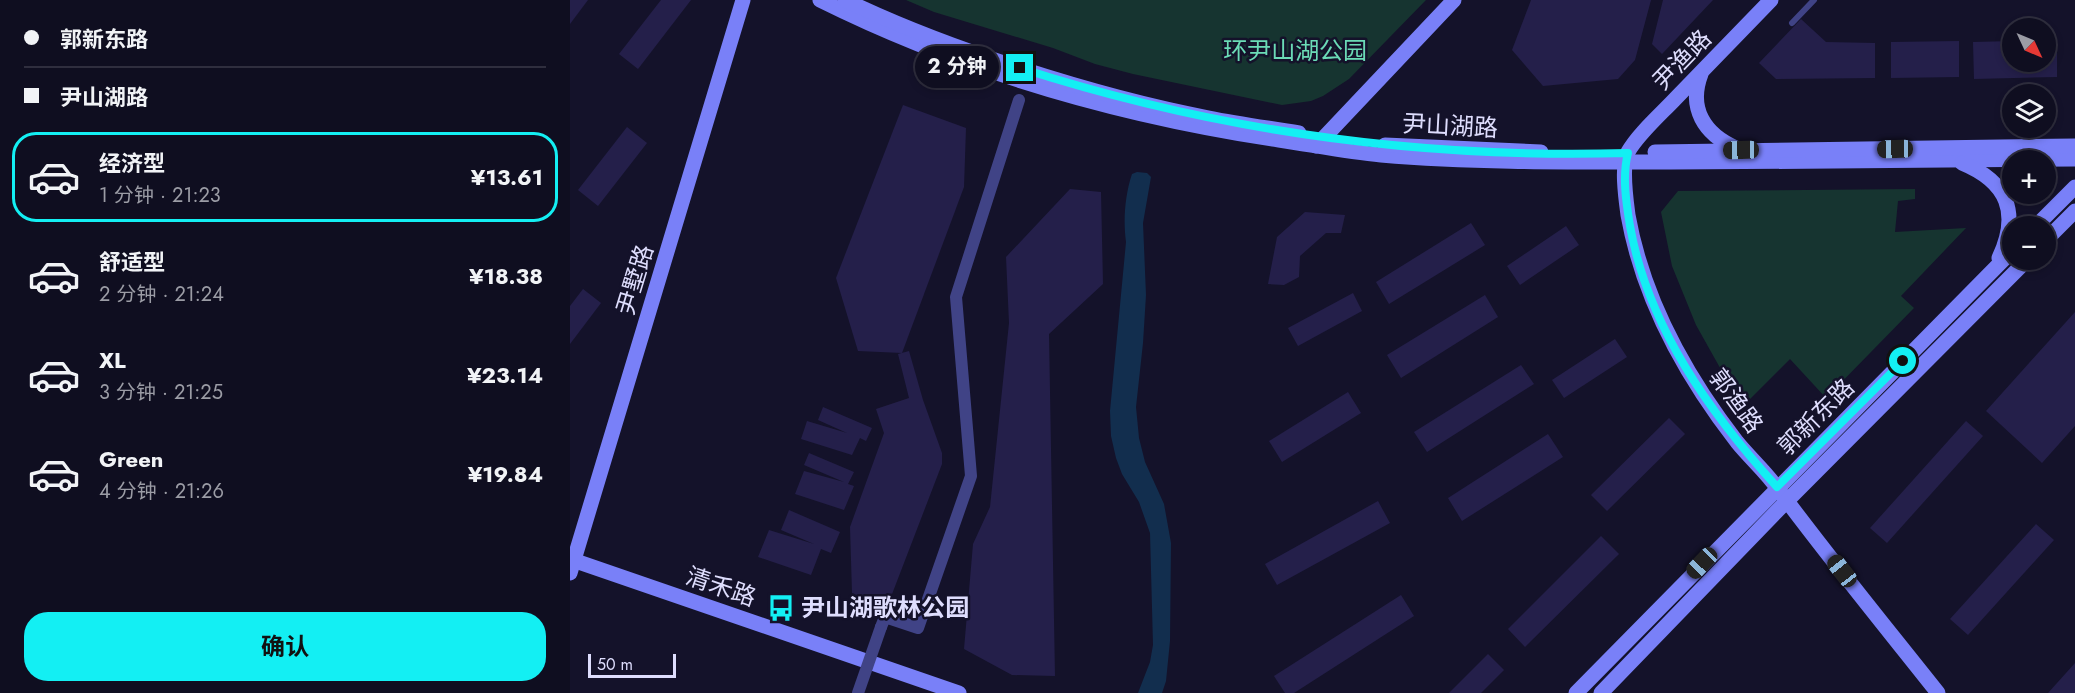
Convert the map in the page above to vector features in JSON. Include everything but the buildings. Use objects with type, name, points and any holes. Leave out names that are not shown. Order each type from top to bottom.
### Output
[{"type":"main road","name":"尹墅路","points":[[571,564],[743,0]]},
{"type":"main road","name":"尹山湖路","points":[[820,0],[852,8],[985,57],[1123,99],[1320,141],[1627,158],[2075,159]]},
{"type":"main road","points":[[1320,141],[1454,0]]},
{"type":"main road","name":"尹渔路","points":[[1627,158],[1650,125],[1771,0]]},
{"type":"main road","points":[[1701,72],[1695,93],[1697,107],[1703,121],[1711,134],[1721,142],[1741,150]]},
{"type":"main road","name":"尹山湖路","points":[[1627,158],[1741,150],[2075,146]]},
{"type":"main road","name":"郭渔路","points":[[1627,158],[1626,200],[1633,240],[1644,280],[1682,362],[1738,444],[1777,487],[1938,693]]},
{"type":"main road","points":[[1957,160],[1989,177],[1998,186],[2007,203],[2010,213],[2009,233],[1995,267]]},
{"type":"main road","points":[[2046,216],[2075,187]]},
{"type":"main road","points":[[2056,230],[2075,211]]},
{"type":"main road","name":"郭新东路","points":[[1576,693],[2002,260]]},
{"type":"main road","name":"郭新东路","points":[[1601,693],[2017,270]]},
{"type":"main road","name":"清禾路","points":[[571,564],[671,594],[959,693]]},
{"type":"street","points":[[858,693],[885,616],[918,628],[971,476],[956,297],[1019,100]]},
{"type":"lane","points":[[1792,22],[1811,1]]},
{"type":"green space","name":"环尹山湖公园","points":[[906,0],[1426,0],[1349,79],[1311,101],[1282,105],[1095,64],[1053,48],[934,12]]},
{"type":"green space","points":[[1915,189],[1915,199],[1898,201],[1895,232],[1966,228],[1901,296],[1914,308],[1826,398],[1790,359],[1742,407],[1696,325],[1672,266],[1661,212],[1678,191]]},
{"type":"water","points":[[1147,173],[1151,177],[1143,223],[1146,295],[1136,407],[1139,438],[1145,462],[1164,504],[1171,543],[1170,641],[1166,681],[1162,693],[1138,693],[1150,662],[1153,645],[1150,533],[1139,502],[1122,474],[1111,436],[1110,411],[1126,242],[1125,208],[1132,174]]},
{"type":"place","name":"尹山湖歌林公园","points":[[781,608]]},
{"type":"route","points":[[1020,68],[1123,99],[1208,118],[1324,137],[1379,144],[1473,150],[1585,154],[1628,153],[1625,163],[1626,200],[1633,240],[1644,280],[1660,316],[1682,362],[1713,410],[1738,444],[1777,487],[1903,361]]}]
